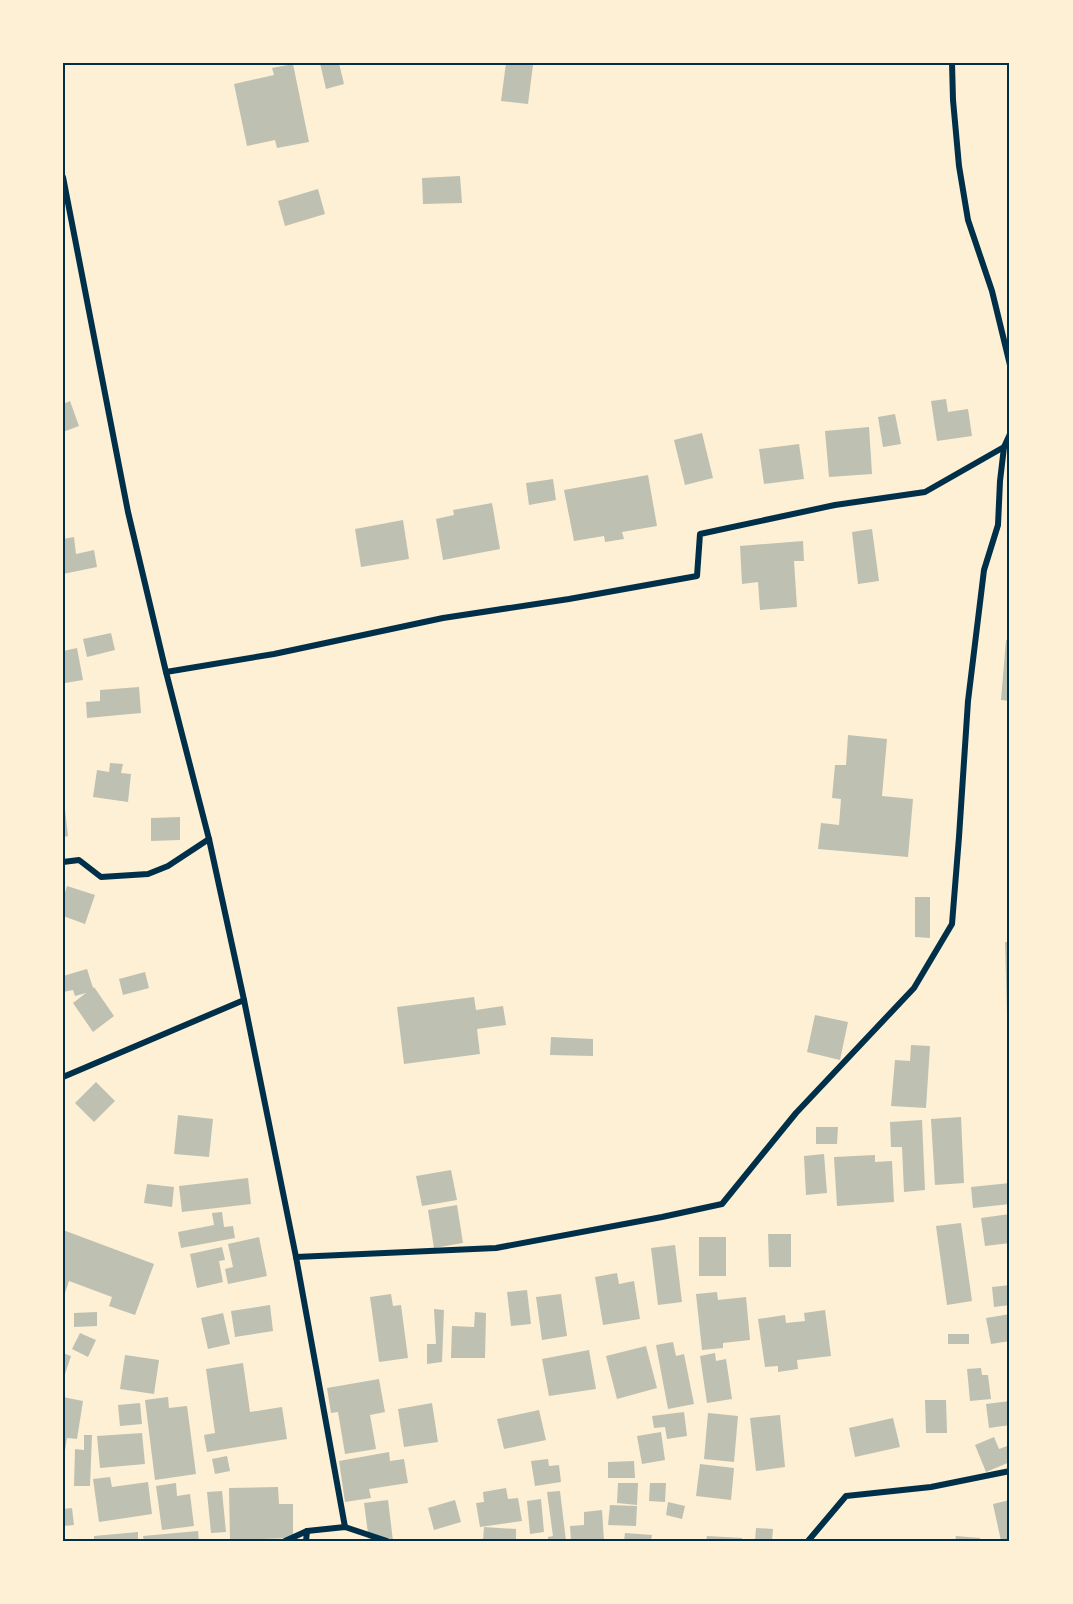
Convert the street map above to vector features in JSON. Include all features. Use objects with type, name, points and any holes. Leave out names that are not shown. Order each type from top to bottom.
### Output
[{"type":"street","points":[[952,63],[952,100],[968,220],[992,291],[1010,365]]},
{"type":"street","points":[[63,177],[128,512],[209,839],[244,1000],[296,1257],[345,1527]]},
{"type":"street","points":[[296,1257],[496,1248],[722,1204],[796,1113],[914,988],[952,924],[968,701],[984,570],[998,525],[1004,447],[1010,434]]},
{"type":"street","points":[[166,672],[274,654],[443,618],[569,599],[697,576],[700,534],[835,505],[925,492],[1004,447]]},
{"type":"street","points":[[63,862],[79,860],[101,878],[148,874],[168,866],[209,839]]},
{"type":"street","points":[[63,1077],[244,1000]]},
{"type":"street","points":[[808,1541],[846,1496],[932,1487],[1010,1471]]},
{"type":"street","points":[[285,1541],[307,1531],[345,1527],[387,1541]]},
{"type":"street","points":[[306,1541],[307,1531]]},
{"type":"building","points":[[320,63],[339,63],[344,84],[326,89]]},
{"type":"building","points":[[506,63],[533,65],[528,104],[501,101]]},
{"type":"building","points":[[293,64],[309,142],[277,148],[275,140],[247,146],[234,84],[274,75],[272,68]]},
{"type":"building","points":[[460,176],[462,203],[423,204],[422,178]]},
{"type":"building","points":[[318,189],[325,214],[285,226],[278,201]]},
{"type":"building","points":[[946,399],[948,412],[968,409],[972,436],[937,441],[931,401]]},
{"type":"building","points":[[70,401],[79,426],[63,432],[63,404]]},
{"type":"building","points":[[895,414],[901,444],[883,447],[878,417]]},
{"type":"building","points":[[869,427],[872,474],[829,477],[825,431]]},
{"type":"building","points":[[702,433],[713,478],[685,485],[674,440]]},
{"type":"building","points":[[799,444],[804,479],[764,484],[759,449]]},
{"type":"building","points":[[648,475],[657,526],[622,532],[624,539],[605,542],[604,536],[574,541],[564,490]]},
{"type":"building","points":[[553,479],[556,500],[529,505],[526,483]]},
{"type":"building","points":[[492,503],[500,549],[443,560],[436,519],[454,515],[453,510]]},
{"type":"building","points":[[403,520],[409,559],[361,567],[355,529]]},
{"type":"building","points":[[872,529],[879,581],[858,584],[852,532]]},
{"type":"building","points":[[74,537],[76,554],[94,550],[97,567],[63,574],[63,539]]},
{"type":"building","points":[[803,541],[804,561],[794,561],[797,607],[760,610],[758,582],[742,584],[740,546]]},
{"type":"building","points":[[111,633],[115,650],[87,657],[83,639]]},
{"type":"building","points":[[1006,640],[1010,640],[1010,701],[1001,700]]},
{"type":"building","points":[[77,648],[83,680],[65,683],[63,651]]},
{"type":"building","points":[[139,687],[141,713],[87,718],[86,702],[100,701],[100,690]]},
{"type":"building","points":[[848,735],[887,739],[882,796],[913,799],[908,857],[818,849],[821,823],[839,825],[841,799],[832,798],[835,765],[846,765]]},
{"type":"building","points":[[110,763],[123,764],[121,773],[131,774],[128,802],[93,797],[97,770],[109,772]]},
{"type":"building","points":[[63,809],[65,809],[68,836],[63,837]]},
{"type":"building","points":[[180,817],[180,840],[151,841],[151,818]]},
{"type":"building","points":[[67,886],[95,895],[85,924],[63,916],[63,899]]},
{"type":"building","points":[[915,897],[930,897],[930,938],[915,937]]},
{"type":"building","points":[[1005,942],[1010,942],[1010,1013],[1007,1014]]},
{"type":"building","points":[[87,969],[93,988],[114,1016],[93,1032],[73,1003],[86,993],[75,996],[73,990],[63,992],[63,976]]},
{"type":"building","points":[[145,972],[149,988],[123,995],[119,979]]},
{"type":"building","points":[[474,997],[476,1010],[503,1006],[506,1025],[477,1029],[480,1054],[404,1064],[397,1007]]},
{"type":"building","points":[[815,1015],[848,1022],[840,1060],[807,1052]]},
{"type":"building","points":[[551,1037],[593,1039],[593,1056],[550,1055]]},
{"type":"building","points":[[911,1045],[930,1046],[926,1108],[891,1106],[895,1060],[910,1061]]},
{"type":"building","points":[[96,1082],[115,1101],[94,1122],[75,1103]]},
{"type":"building","points":[[178,1115],[213,1119],[209,1157],[174,1154]]},
{"type":"building","points":[[961,1117],[964,1183],[935,1185],[931,1119]]},
{"type":"building","points":[[922,1120],[925,1190],[904,1192],[902,1147],[891,1147],[890,1122]]},
{"type":"building","points":[[816,1127],[838,1127],[837,1144],[816,1144]]},
{"type":"building","points":[[824,1154],[827,1193],[806,1195],[804,1156]]},
{"type":"building","points":[[875,1155],[875,1162],[892,1161],[894,1202],[837,1206],[834,1157]]},
{"type":"building","points":[[451,1170],[457,1200],[422,1206],[416,1176]]},
{"type":"building","points":[[248,1178],[251,1204],[182,1212],[179,1186]]},
{"type":"building","points":[[1010,1183],[1010,1204],[973,1208],[971,1187]]},
{"type":"building","points":[[147,1184],[174,1187],[172,1207],[144,1203]]},
{"type":"building","points":[[457,1205],[463,1243],[434,1248],[428,1210]]},
{"type":"building","points":[[222,1212],[224,1227],[233,1226],[235,1238],[181,1248],[178,1232],[214,1225],[212,1213]]},
{"type":"building","points":[[1010,1214],[1010,1243],[985,1246],[981,1218]]},
{"type":"building","points":[[961,1223],[972,1301],[947,1305],[936,1226]]},
{"type":"building","points":[[63,1230],[154,1264],[135,1315],[109,1306],[112,1297],[69,1281],[65,1293],[63,1292]]},
{"type":"building","points":[[768,1234],[791,1234],[791,1267],[769,1267]]},
{"type":"building","points":[[259,1237],[267,1276],[228,1284],[225,1269],[233,1267],[228,1244]]},
{"type":"building","points":[[699,1237],[726,1237],[726,1276],[699,1276]]},
{"type":"building","points":[[675,1245],[682,1302],[658,1305],[651,1248]]},
{"type":"building","points":[[222,1247],[225,1260],[219,1261],[223,1282],[197,1288],[190,1254]]},
{"type":"building","points":[[617,1273],[619,1284],[634,1281],[640,1319],[603,1325],[595,1277]]},
{"type":"building","points":[[1010,1285],[1010,1305],[994,1307],[992,1287]]},
{"type":"building","points":[[527,1290],[531,1324],[511,1326],[507,1292]]},
{"type":"building","points":[[717,1292],[718,1300],[746,1297],[750,1340],[723,1343],[723,1348],[702,1350],[696,1294]]},
{"type":"building","points":[[391,1294],[393,1306],[401,1305],[408,1358],[379,1362],[370,1297]]},
{"type":"building","points":[[561,1294],[567,1336],[542,1340],[536,1297]]},
{"type":"building","points":[[270,1305],[273,1331],[235,1337],[231,1311]]},
{"type":"building","points":[[434,1309],[444,1310],[442,1362],[427,1364],[427,1344],[436,1344]]},
{"type":"building","points":[[825,1310],[831,1356],[797,1360],[798,1369],[778,1372],[778,1366],[765,1367],[758,1319],[785,1315],[786,1323],[805,1321],[804,1313]]},
{"type":"building","points":[[97,1312],[97,1326],[74,1327],[74,1313]]},
{"type":"building","points":[[475,1312],[486,1313],[485,1358],[451,1358],[452,1326],[474,1327]]},
{"type":"building","points":[[223,1313],[230,1344],[208,1349],[201,1318]]},
{"type":"building","points":[[1010,1314],[1010,1341],[991,1344],[986,1318]]},
{"type":"building","points":[[80,1333],[96,1340],[88,1357],[72,1349]]},
{"type":"building","points":[[948,1334],[969,1334],[969,1344],[948,1344]]},
{"type":"building","points":[[673,1342],[676,1356],[684,1354],[694,1404],[668,1409],[656,1345]]},
{"type":"building","points":[[646,1346],[657,1388],[617,1399],[606,1356]]},
{"type":"building","points":[[589,1350],[596,1389],[549,1396],[542,1359]]},
{"type":"building","points":[[63,1353],[71,1356],[63,1380]]},
{"type":"building","points":[[715,1353],[716,1361],[726,1359],[732,1399],[707,1403],[700,1356]]},
{"type":"building","points":[[125,1355],[159,1360],[154,1394],[120,1389]]},
{"type":"building","points":[[243,1363],[250,1412],[282,1407],[287,1439],[207,1452],[204,1435],[215,1433],[206,1369]]},
{"type":"building","points":[[981,1368],[982,1375],[988,1375],[991,1399],[970,1401],[967,1369]]},
{"type":"building","points":[[379,1379],[385,1412],[370,1415],[376,1449],[345,1454],[338,1412],[331,1413],[327,1388]]},
{"type":"building","points":[[63,1397],[83,1401],[77,1439],[67,1438],[64,1457],[63,1457]]},
{"type":"building","points":[[168,1397],[169,1408],[187,1406],[196,1474],[155,1480],[145,1400]]},
{"type":"building","points":[[925,1400],[946,1400],[947,1433],[926,1433]]},
{"type":"building","points":[[1010,1401],[1010,1425],[989,1428],[986,1404]]},
{"type":"building","points":[[140,1403],[142,1424],[120,1426],[118,1405]]},
{"type":"building","points":[[432,1403],[438,1442],[404,1447],[398,1409]]},
{"type":"building","points":[[539,1410],[546,1440],[504,1449],[497,1419]]},
{"type":"building","points":[[684,1412],[687,1436],[667,1439],[665,1427],[654,1428],[652,1416]]},
{"type":"building","points":[[708,1413],[738,1416],[734,1462],[704,1459]]},
{"type":"building","points":[[780,1415],[785,1467],[756,1471],[750,1418]]},
{"type":"building","points":[[893,1418],[900,1447],[855,1457],[849,1428]]},
{"type":"building","points":[[661,1432],[665,1460],[642,1464],[637,1436]]},
{"type":"building","points":[[142,1433],[145,1464],[100,1468],[97,1436]]},
{"type":"building","points":[[84,1435],[92,1435],[90,1486],[74,1486],[75,1449],[84,1450]]},
{"type":"building","points":[[994,1437],[999,1449],[1010,1445],[1010,1462],[986,1472],[975,1445]]},
{"type":"building","points":[[389,1452],[390,1461],[404,1459],[408,1483],[369,1489],[371,1498],[345,1502],[339,1461]]},
{"type":"building","points":[[227,1456],[230,1471],[215,1474],[212,1459]]},
{"type":"building","points":[[548,1459],[549,1466],[559,1465],[561,1482],[535,1486],[531,1461]]},
{"type":"building","points":[[634,1461],[635,1478],[608,1478],[608,1462]]},
{"type":"building","points":[[700,1464],[734,1468],[731,1500],[696,1496]]},
{"type":"building","points":[[110,1477],[112,1487],[148,1482],[152,1514],[99,1522],[93,1479]]},
{"type":"building","points":[[176,1483],[177,1496],[190,1494],[194,1526],[162,1530],[156,1486]]},
{"type":"building","points":[[618,1483],[638,1483],[637,1505],[617,1503]]},
{"type":"building","points":[[650,1483],[666,1483],[665,1502],[649,1501]]},
{"type":"building","points":[[278,1487],[279,1504],[293,1504],[293,1538],[230,1540],[229,1488]]},
{"type":"building","points":[[506,1488],[508,1499],[518,1498],[522,1521],[480,1527],[476,1503],[484,1502],[483,1492]]},
{"type":"building","points":[[222,1491],[226,1532],[211,1533],[207,1492]]},
{"type":"building","points":[[560,1491],[566,1541],[548,1541],[548,1537],[553,1536],[547,1492]]},
{"type":"building","points":[[541,1499],[544,1532],[530,1534],[527,1501]]},
{"type":"building","points":[[388,1500],[393,1541],[369,1541],[364,1503]]},
{"type":"building","points":[[455,1500],[461,1522],[434,1530],[428,1508]]},
{"type":"building","points":[[1010,1500],[1010,1539],[1001,1541],[993,1504]]},
{"type":"building","points":[[668,1502],[685,1506],[682,1519],[666,1515]]},
{"type":"building","points":[[610,1505],[637,1506],[636,1526],[608,1525]]},
{"type":"building","points":[[72,1508],[74,1525],[63,1526],[63,1509]]},
{"type":"building","points":[[602,1510],[604,1541],[571,1541],[570,1526],[584,1525],[584,1512]]},
{"type":"building","points":[[484,1527],[516,1529],[516,1541],[483,1541]]},
{"type":"building","points":[[756,1528],[773,1529],[772,1541],[755,1541]]},
{"type":"building","points":[[198,1531],[199,1541],[144,1541],[143,1536]]},
{"type":"building","points":[[138,1532],[138,1541],[94,1541],[94,1536]]},
{"type":"building","points":[[625,1533],[652,1535],[651,1541],[624,1541]]},
{"type":"building","points":[[707,1536],[742,1538],[742,1541],[706,1541]]},
{"type":"building","points":[[956,1536],[980,1538],[980,1541],[955,1541]]}]
